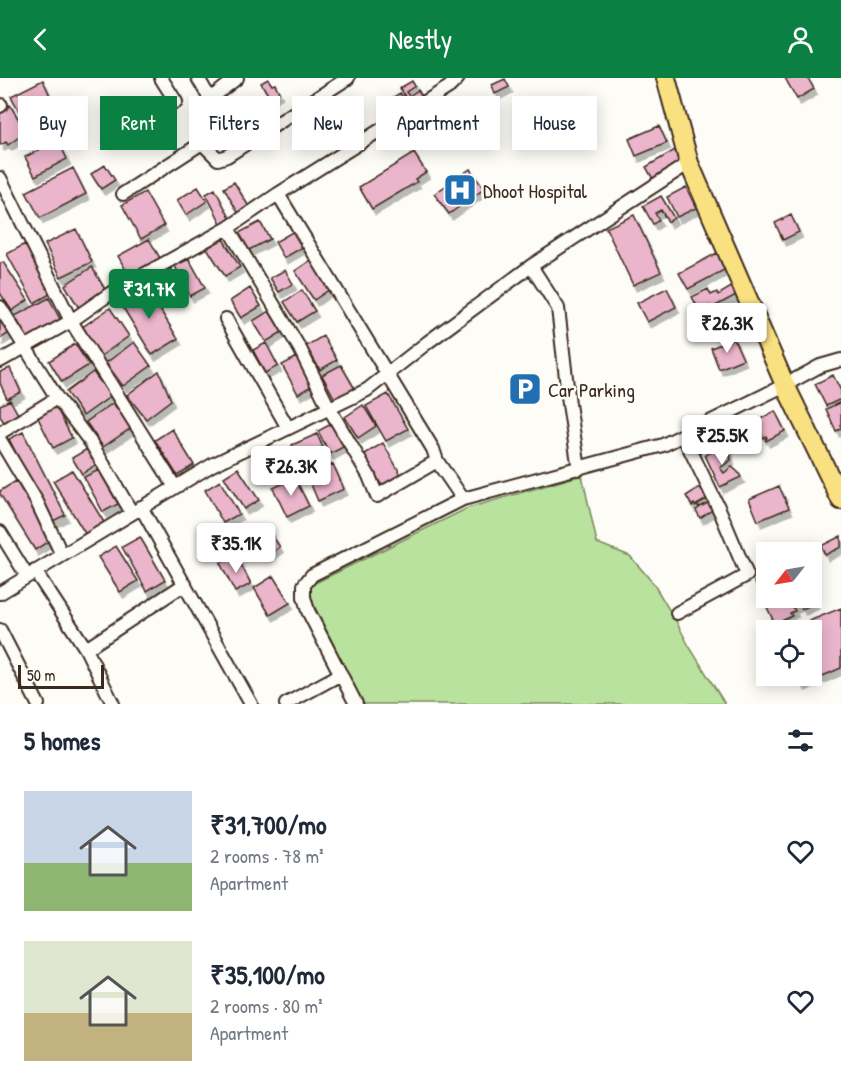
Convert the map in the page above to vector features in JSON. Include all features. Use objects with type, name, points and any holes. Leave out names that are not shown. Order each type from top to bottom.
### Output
[{"type":"main road","points":[[666,78],[689,164],[785,385],[841,500]]},
{"type":"street","points":[[161,78],[172,96]]},
{"type":"street","points":[[198,78],[210,99],[237,78]]},
{"type":"street","points":[[123,194],[202,143],[218,159],[227,156],[348,78]]},
{"type":"street","points":[[0,361],[71,321],[111,293],[228,228],[449,87],[458,78]]},
{"type":"street","points":[[0,593],[212,465],[367,390],[531,266],[689,164]]},
{"type":"street","points":[[0,178],[71,321],[175,487]]},
{"type":"street","points":[[278,194],[433,448],[437,461],[463,499]]},
{"type":"street","points":[[228,228],[300,349],[329,408],[369,476],[377,496],[437,461]]},
{"type":"street","points":[[531,266],[558,308],[579,469]]},
{"type":"street","points":[[0,307],[57,398],[91,443],[185,584],[251,704]]},
{"type":"street","points":[[226,320],[288,428]]},
{"type":"street","points":[[356,704],[308,612],[304,585],[312,575],[463,499],[663,445],[820,366],[841,360]]},
{"type":"street","points":[[0,433],[57,398]]},
{"type":"street","points":[[678,613],[747,575],[720,511],[683,435]]},
{"type":"street","points":[[0,440],[37,502],[62,555]]},
{"type":"street","points":[[0,532],[86,649],[113,704]]},
{"type":"street","points":[[86,649],[185,584]]},
{"type":"street","points":[[0,630],[38,704]]},
{"type":"street","points":[[286,704],[340,674]]},
{"type":"green space","points":[[582,475],[597,543],[630,556],[653,583],[725,704],[363,704],[308,593],[313,584],[468,508]]},
{"type":"building","points":[[785,78],[808,78],[814,89],[797,99]]},
{"type":"building","points":[[268,79],[272,85],[275,84],[279,92],[269,96],[261,83]]},
{"type":"building","points":[[505,79],[509,87],[495,94],[492,85]]},
{"type":"building","points":[[43,80],[50,96],[18,96],[18,109],[11,96]]},
{"type":"building","points":[[412,81],[415,86],[406,92],[409,96],[405,96],[400,88]]},
{"type":"building","points":[[418,90],[422,96],[409,96]]},
{"type":"building","points":[[10,105],[18,118],[18,138],[8,145],[6,142],[1,145],[0,143],[0,109]]},
{"type":"building","points":[[659,126],[667,143],[636,156],[629,139]]},
{"type":"building","points":[[680,147],[687,160],[653,179],[646,167]]},
{"type":"building","points":[[39,150],[63,150],[67,159],[35,176],[25,157]]},
{"type":"building","points":[[414,153],[426,172],[415,179],[417,182],[372,209],[359,187]]},
{"type":"building","points":[[105,165],[115,180],[101,189],[91,174]]},
{"type":"building","points":[[73,168],[86,194],[40,218],[26,192]]},
{"type":"building","points":[[470,169],[484,189],[449,214],[434,194]]},
{"type":"building","points":[[234,182],[251,210],[240,216],[224,188]]},
{"type":"building","points":[[198,187],[207,201],[186,215],[177,200]]},
{"type":"building","points":[[686,187],[696,208],[677,217],[667,197]]},
{"type":"building","points":[[215,189],[232,222],[223,227],[206,194]]},
{"type":"building","points":[[145,192],[164,226],[141,239],[122,205]]},
{"type":"building","points":[[661,196],[674,218],[668,222],[661,210],[655,213],[659,220],[653,224],[643,206]]},
{"type":"building","points":[[634,215],[661,272],[633,285],[606,228]]},
{"type":"building","points":[[791,215],[799,232],[783,240],[775,223]]},
{"type":"building","points":[[260,222],[270,239],[247,251],[237,234]]},
{"type":"building","points":[[76,229],[92,262],[61,277],[45,244]]},
{"type":"building","points":[[294,231],[303,247],[284,258],[275,242]]},
{"type":"building","points":[[149,239],[161,260],[130,277],[118,256]]},
{"type":"building","points":[[223,239],[240,267],[225,276],[207,248]]},
{"type":"building","points":[[25,244],[52,293],[34,303],[7,254]]},
{"type":"building","points":[[717,253],[726,269],[688,289],[679,273]]},
{"type":"building","points":[[189,259],[205,288],[190,296],[175,266]]},
{"type":"building","points":[[311,260],[330,289],[314,300],[295,271]]},
{"type":"building","points":[[3,262],[28,300],[12,311],[0,293],[0,264]]},
{"type":"building","points":[[92,267],[106,291],[79,308],[65,285]]},
{"type":"building","points":[[171,268],[183,291],[163,302],[151,279]]},
{"type":"building","points":[[285,270],[293,284],[279,292],[270,278]]},
{"type":"building","points":[[145,285],[178,339],[152,355],[119,301]]},
{"type":"building","points":[[733,286],[738,294],[712,308],[710,306],[700,311],[692,297],[708,289],[711,295],[717,292],[718,295]]},
{"type":"building","points":[[250,288],[261,306],[241,318],[230,301]]},
{"type":"building","points":[[667,288],[676,307],[647,322],[637,303]]},
{"type":"building","points":[[302,290],[315,311],[297,322],[284,302]]},
{"type":"building","points":[[49,298],[62,323],[28,340],[15,316]]},
{"type":"building","points":[[110,308],[129,336],[101,356],[81,328]]},
{"type":"building","points":[[269,311],[282,332],[266,342],[253,321]]},
{"type":"building","points":[[0,313],[11,332],[0,339]]},
{"type":"building","points":[[323,336],[337,360],[320,370],[306,346]]},
{"type":"building","points":[[734,339],[743,359],[719,369],[711,348]]},
{"type":"building","points":[[134,342],[151,366],[123,386],[106,363]]},
{"type":"building","points":[[266,343],[278,366],[265,373],[253,350]]},
{"type":"building","points":[[75,344],[89,365],[62,382],[49,361]]},
{"type":"building","points":[[297,357],[313,385],[298,394],[282,365]]},
{"type":"building","points":[[341,365],[355,389],[335,399],[322,375]]},
{"type":"building","points":[[10,368],[21,392],[7,399],[0,383],[0,372]]},
{"type":"building","points":[[159,371],[171,400],[146,419],[127,395]]},
{"type":"building","points":[[93,372],[111,396],[83,416],[66,392]]},
{"type":"building","points":[[833,375],[841,391],[841,399],[826,406],[815,384]]},
{"type":"building","points":[[388,394],[408,429],[386,441],[366,406]]},
{"type":"building","points":[[10,400],[19,416],[5,424],[0,416],[0,405]]},
{"type":"building","points":[[841,402],[841,429],[836,431],[826,409]]},
{"type":"building","points":[[113,403],[131,428],[103,447],[86,422]]},
{"type":"building","points":[[55,405],[72,438],[53,448],[36,414]]},
{"type":"building","points":[[363,405],[376,426],[358,438],[345,417]]},
{"type":"building","points":[[775,411],[785,431],[766,441],[767,438],[766,436],[763,438],[757,421]]},
{"type":"building","points":[[333,423],[345,446],[330,454],[318,431]]},
{"type":"building","points":[[172,429],[194,465],[177,475],[155,440]]},
{"type":"building","points":[[23,432],[65,515],[51,522],[9,439]]},
{"type":"building","points":[[317,434],[327,457],[302,467],[292,445]]},
{"type":"building","points":[[383,443],[401,475],[382,486],[363,455]]},
{"type":"building","points":[[728,444],[731,460],[720,468],[724,473],[732,467],[741,477],[720,487],[705,455]]},
{"type":"building","points":[[87,449],[97,464],[82,474],[72,458]]},
{"type":"building","points":[[333,464],[344,489],[318,501],[307,475]]},
{"type":"building","points":[[238,468],[259,500],[244,509],[224,477]]},
{"type":"building","points":[[72,470],[105,524],[86,535],[53,481]]},
{"type":"building","points":[[99,470],[118,504],[103,512],[84,477]]},
{"type":"building","points":[[295,478],[309,506],[287,517],[273,488]]},
{"type":"building","points":[[16,481],[52,539],[35,550],[0,494],[0,491]]},
{"type":"building","points":[[220,481],[239,514],[223,523],[205,490]]},
{"type":"building","points":[[779,486],[789,508],[758,521],[749,499]]},
{"type":"building","points":[[700,487],[707,499],[692,506],[686,496]]},
{"type":"building","points":[[708,503],[712,510],[700,518],[696,510],[698,506]]},
{"type":"building","points":[[235,526],[245,548],[233,554],[223,532]]},
{"type":"building","points":[[266,526],[280,547],[267,556],[253,535]]},
{"type":"building","points":[[841,536],[841,547],[825,555],[822,546]]},
{"type":"building","points":[[140,537],[165,580],[147,591],[122,547]]},
{"type":"building","points":[[116,546],[138,581],[120,592],[98,557]]},
{"type":"building","points":[[236,555],[251,584],[235,592],[220,563]]},
{"type":"building","points":[[273,576],[290,603],[270,615],[254,588]]},
{"type":"building","points":[[767,608],[793,608],[795,611],[790,613],[792,616],[784,620],[773,620]]},
{"type":"building","points":[[841,608],[841,668],[822,676],[822,620],[812,620]]},
{"type":"place","name":"Dhoot Hospital","points":[[460,190]]},
{"type":"place","name":"Car Parking","points":[[525,389]]}]
